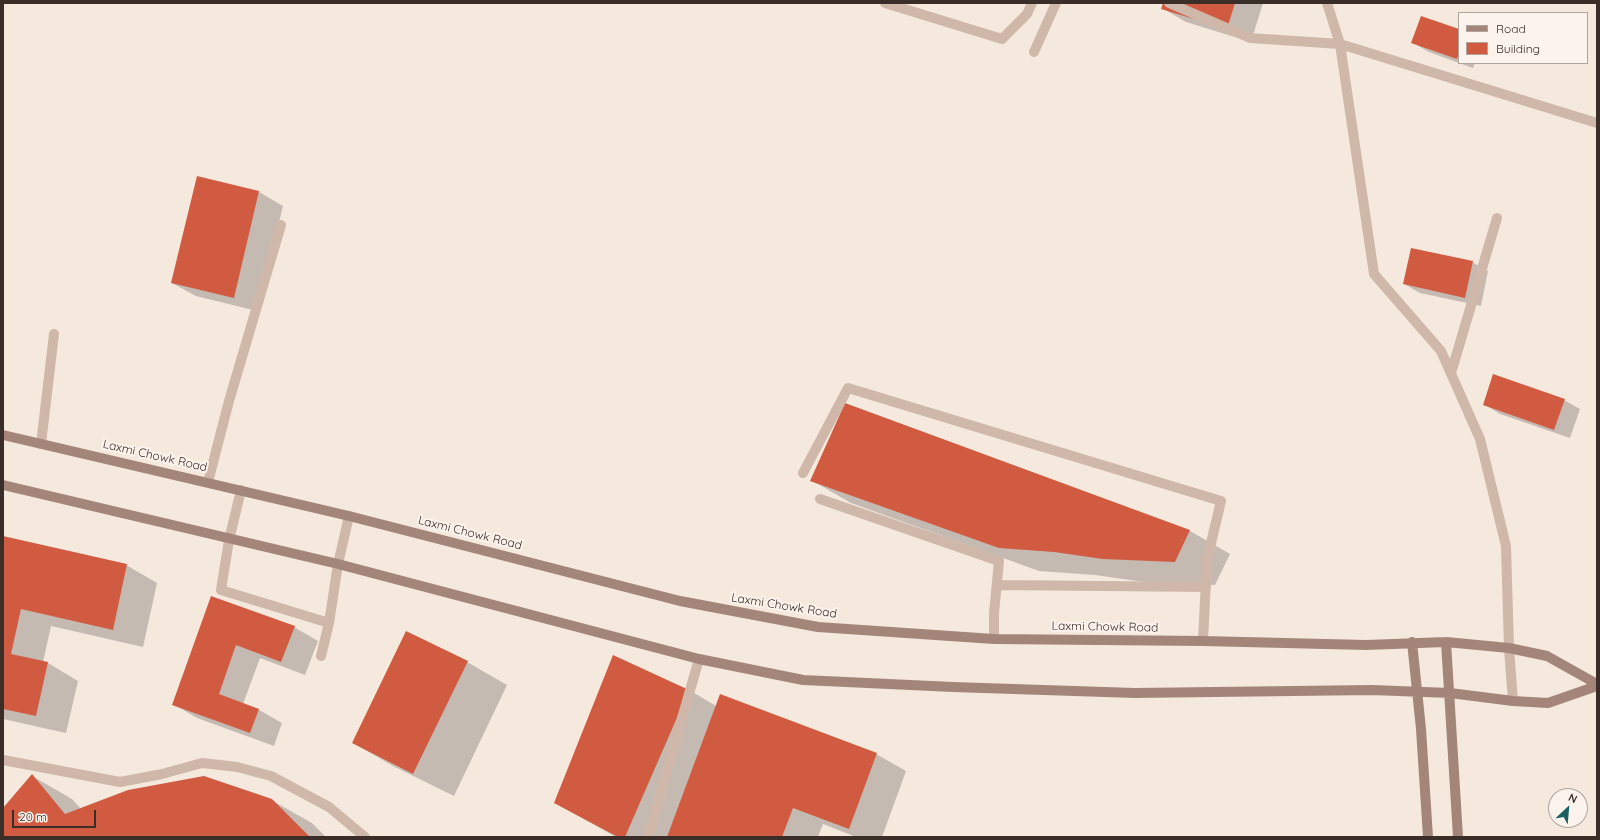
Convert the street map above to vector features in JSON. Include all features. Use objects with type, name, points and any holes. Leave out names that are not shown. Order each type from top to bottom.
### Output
[{"type":"main road","name":"Laxmi Chowk Road","points":[[3,435],[349,516],[680,601],[818,626],[994,639],[1203,641],[1366,645],[1412,642],[1446,642],[1509,648],[1547,656],[1597,685]]},
{"type":"main road","points":[[3,485],[230,540],[338,564],[699,659],[803,680],[1135,693],[1372,690],[1417,691],[1450,693],[1513,701],[1548,703],[1597,685]]},
{"type":"main road","points":[[1412,642],[1428,837]]},
{"type":"main road","points":[[1446,642],[1458,837]]},
{"type":"street","points":[[885,3],[1002,39],[1027,14],[1032,3]]},
{"type":"street","points":[[1034,52],[1056,3]]},
{"type":"street","points":[[1169,3],[1250,38],[1340,44],[1597,123]]},
{"type":"street","points":[[1328,3],[1340,44],[1374,274],[1441,351],[1480,439],[1506,546],[1509,648],[1513,701]]},
{"type":"street","points":[[1451,373],[1498,218]]},
{"type":"street","points":[[208,482],[281,225]]},
{"type":"street","points":[[41,444],[54,334]]},
{"type":"street","points":[[803,472],[848,388],[1221,501],[1207,560],[1203,641]]},
{"type":"street","points":[[241,490],[221,590],[329,623]]},
{"type":"street","points":[[820,499],[999,561],[994,613],[994,639]]},
{"type":"street","points":[[321,656],[329,623],[338,564],[349,516]]},
{"type":"street","points":[[997,584],[1206,587]]},
{"type":"street","points":[[648,837],[699,659]]},
{"type":"street","points":[[3,760],[120,782],[162,774],[202,763],[237,767],[271,776],[329,807],[365,837]]},
{"type":"building","points":[[1163,3],[1235,3],[1227,29],[1161,9]]},
{"type":"building","points":[[1421,16],[1458,29],[1457,59],[1411,43]]},
{"type":"building","points":[[197,176],[259,191],[234,298],[171,283]]},
{"type":"building","points":[[1411,248],[1473,261],[1465,298],[1403,284]]},
{"type":"building","points":[[1493,374],[1565,399],[1554,430],[1483,405]]},
{"type":"building","points":[[845,403],[1190,530],[1175,562],[1103,559],[1054,552],[999,548],[810,481]]},
{"type":"building","points":[[3,536],[127,564],[113,630],[21,609],[11,654],[48,662],[36,716],[3,709]]},
{"type":"building","points":[[211,596],[295,626],[281,662],[236,645],[219,694],[259,709],[250,733],[172,705]]},
{"type":"building","points":[[406,631],[468,661],[413,774],[352,743]]},
{"type":"building","points":[[613,655],[689,690],[625,837],[618,837],[554,803]]},
{"type":"building","points":[[720,694],[877,753],[849,829],[793,808],[782,837],[667,837]]},
{"type":"building","points":[[32,774],[65,814],[128,790],[204,776],[272,799],[310,837],[3,837],[3,808]]}]
